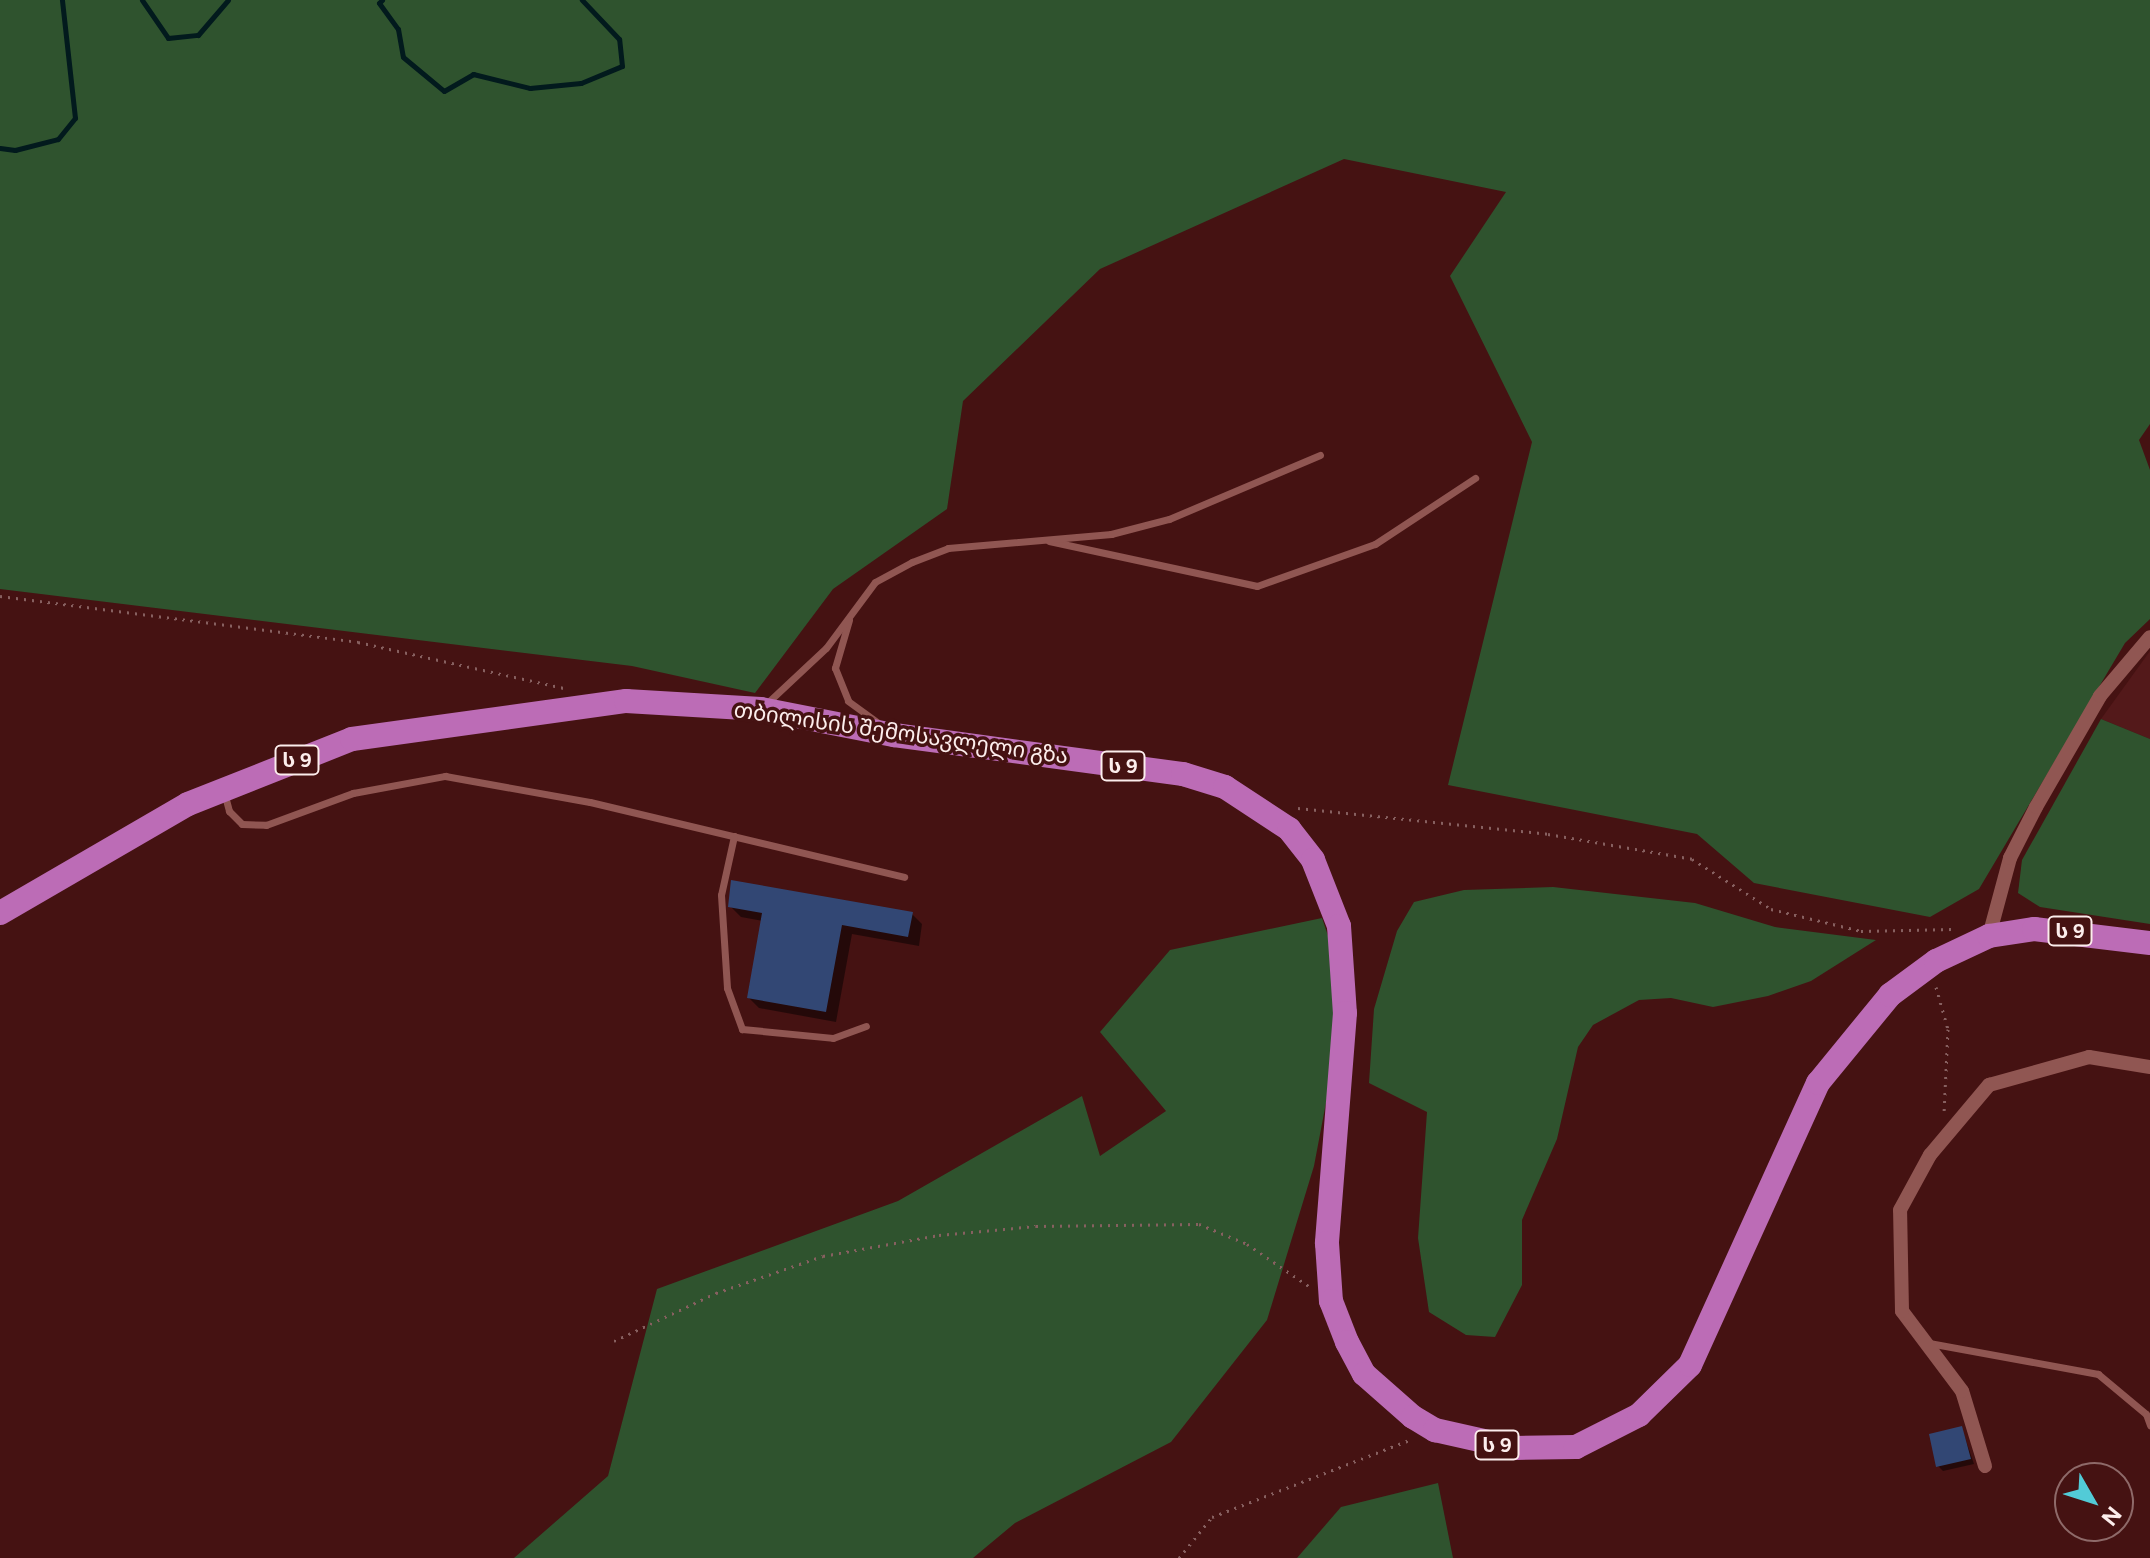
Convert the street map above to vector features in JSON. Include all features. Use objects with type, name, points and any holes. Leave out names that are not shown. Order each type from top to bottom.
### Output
[{"type":"highway","name":"თბილისის შემოსავლელი გზა","points":[[0,913],[188,804],[352,739],[626,701],[761,709],[894,735],[1183,774],[1259,804],[1289,829],[1313,860],[1339,926],[1345,1013],[1327,1243],[1331,1301],[1364,1374],[1390,1400],[1435,1430],[1515,1448],[1576,1447],[1639,1415],[1690,1365],[1818,1083],[1890,995],[1936,961],[1989,936],[2034,929],[2150,943]]},
{"type":"street","points":[[1989,936],[2010,858],[2036,807],[2100,696],[2150,637]]},
{"type":"street","points":[[1985,1466],[1962,1391],[1921,1341],[1902,1311],[1900,1210],[1941,1141],[1989,1085],[2089,1057],[2150,1067]]},
{"type":"lane","points":[[761,709],[826,648],[875,582],[948,548],[1111,534],[1169,519],[1320,455]]},
{"type":"lane","points":[[1041,540],[1257,586],[1375,544],[1475,478]]},
{"type":"lane","points":[[875,582],[849,618],[835,668],[848,701],[894,735]]},
{"type":"lane","points":[[224,789],[229,811],[242,824],[266,825],[353,793],[445,776],[590,802],[904,877]]},
{"type":"lane","points":[[734,836],[721,895],[727,988],[742,1029],[833,1038],[866,1026]]},
{"type":"lane","points":[[1921,1341],[2098,1374],[2146,1414],[2150,1425]]},
{"type":"path","points":[[0,596],[358,642],[566,688]]},
{"type":"path","points":[[1259,804],[1548,834],[1692,859],[1771,909],[1861,931],[1945,927],[1989,936]]},
{"type":"path","points":[[1936,961],[1937,998],[1948,1029],[1941,1141]]},
{"type":"path","points":[[614,1341],[716,1293],[823,1256],[939,1235],[1036,1226],[1199,1224],[1247,1244],[1331,1301]]},
{"type":"path","points":[[1179,1558],[1212,1517],[1435,1430]]},
{"type":"shaded area","points":[[2150,651],[2150,739],[2101,719]]},
{"type":"green space","points":[[0,0],[2150,0],[2150,424],[2139,440],[2150,470],[2150,619],[2125,643],[1979,889],[1930,917],[1754,883],[1697,834],[1448,785],[1532,442],[1450,276],[1506,192],[1344,159],[1100,269],[963,401],[947,509],[833,589],[755,693],[632,666],[0,589]]},
{"type":"green space","points":[[2101,719],[2150,739],[2150,924],[2040,907],[2018,893],[2022,860]]},
{"type":"green space","points":[[1553,887],[1695,903],[1775,927],[1876,940],[1811,981],[1768,996],[1713,1007],[1671,998],[1639,1000],[1593,1025],[1578,1047],[1557,1139],[1522,1220],[1522,1285],[1495,1337],[1466,1335],[1429,1312],[1418,1238],[1427,1112],[1369,1083],[1374,1009],[1397,931],[1414,902],[1464,890]]},
{"type":"green space","points":[[1322,918],[1347,992],[1314,1166],[1267,1320],[1171,1442],[1015,1523],[973,1558],[514,1558],[608,1476],[657,1289],[898,1201],[1082,1096],[1100,1156],[1166,1111],[1100,1032],[1170,950]]},
{"type":"green space","points":[[1438,1483],[1453,1558],[1297,1558],[1341,1507]]},
{"type":"building","points":[[731,880],[913,912],[908,937],[842,925],[826,1012],[747,998],[762,913],[728,907]]},
{"type":"building","points":[[1962,1426],[1971,1459],[1936,1467],[1929,1434]]},
{"type":"waterway","points":[[0,148],[15,150],[58,139],[75,118],[62,0]]},
{"type":"waterway","points":[[142,0],[168,38],[198,35],[228,0]]},
{"type":"waterway","points":[[382,0],[379,3],[398,29],[403,57],[444,91],[473,74],[530,88],[581,83],[622,66],[619,39],[582,0]]}]
